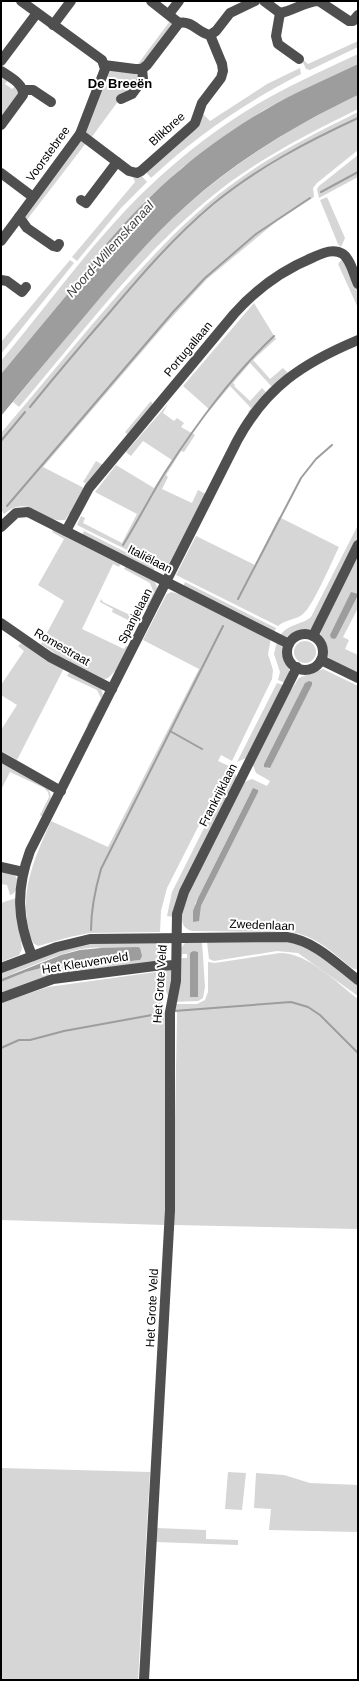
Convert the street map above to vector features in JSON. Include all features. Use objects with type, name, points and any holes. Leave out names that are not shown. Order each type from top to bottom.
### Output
[{"type":"street","points":[[21,1],[102,60],[104,65],[142,69],[147,65],[179,23],[187,22],[201,32],[210,35],[216,31],[230,13],[255,1]]},
{"type":"street","points":[[53,25],[71,1]]},
{"type":"street","points":[[151,1],[179,23]]},
{"type":"street","points":[[169,14],[179,1]]},
{"type":"street","points":[[264,1],[280,14]]},
{"type":"street","points":[[280,14],[303,3],[319,1],[349,21],[353,21],[358,15]]},
{"type":"street","points":[[1,61],[37,13]]},
{"type":"street","points":[[280,14],[276,36],[278,44],[299,59]]},
{"type":"street","name":"Blikbree","points":[[80,134],[129,171],[139,172],[195,123],[202,103],[221,78],[223,71],[222,64],[210,35]]},
{"type":"street","name":"Voorstebree","points":[[1,241],[80,134],[105,69],[104,65]]},
{"type":"street","points":[[121,99],[132,94],[143,79],[142,69]]},
{"type":"street","points":[[1,71],[21,86],[23,90],[23,95],[1,125]]},
{"type":"street","points":[[23,90],[33,90],[50,102]]},
{"type":"street","points":[[81,200],[86,203],[117,162]]},
{"type":"street","points":[[1,173],[33,197]]},
{"type":"street","points":[[18,217],[27,228],[53,246],[57,247],[59,244]]},
{"type":"street","name":"Portugallaan","points":[[66,532],[89,488],[234,314],[253,294],[272,279],[292,267],[332,251],[342,254],[346,258],[358,284]]},
{"type":"street","points":[[1,280],[7,281],[22,292],[26,287]]},
{"type":"street","name":"Spanjelaan","points":[[32,956],[25,936],[21,916],[20,895],[23,872],[30,851],[243,431],[264,401],[287,379],[307,364],[358,340]]},
{"type":"street","name":"Italiëlaan","points":[[1,527],[11,515],[22,511],[36,516],[289,644]]},
{"type":"street","points":[[313,636],[358,545]]},
{"type":"street","name":"Romestraat","points":[[1,623],[50,657],[112,689]]},
{"type":"street","points":[[304,634],[313,636],[322,647],[321,660],[313,668],[302,669],[297,667],[288,657],[289,644],[300,635],[304,634]]},
{"type":"street","points":[[321,660],[358,678]]},
{"type":"street","name":"Frankrijklaan","points":[[176,938],[177,914],[184,892],[297,667]]},
{"type":"street","points":[[1,757],[61,791]]},
{"type":"street","points":[[1,867],[23,872]]},
{"type":"street","name":"Zwedenlaan","points":[[1,968],[57,947],[90,939],[287,937],[296,938],[311,945],[358,980]]},
{"type":"street","name":"Het Grote Veld","points":[[144,1680],[170,1218],[170,1012],[175,988],[176,938]]},
{"type":"street","name":"Het Kleuvenveld","points":[[1,998],[53,979],[155,966],[176,965]]},
{"type":"shaded area","points":[[170,21],[173,24],[141,65],[138,64]]},
{"type":"shaded area","points":[[358,41],[358,47],[310,70],[306,69],[301,58],[308,64]]},
{"type":"shaded area","points":[[358,54],[358,64],[264,110],[183,167],[144,202],[88,267],[82,281],[70,291],[1,374],[1,361],[82,260],[125,211],[172,166],[218,129],[255,105],[290,86]]},
{"type":"shaded area","points":[[300,68],[301,74],[261,96],[222,121],[186,148],[151,178],[145,171],[202,113],[210,121],[267,84]]},
{"type":"shaded area","points":[[109,69],[137,72],[140,77],[119,100],[91,138],[84,131],[102,86],[106,87],[109,77],[106,76]]},
{"type":"shaded area","points":[[1,75],[8,80],[5,84],[12,89],[15,86],[21,92],[1,119]]},
{"type":"shaded area","points":[[358,95],[358,109],[273,154],[225,186],[196,210],[168,236],[116,291],[19,407],[13,402],[118,275],[163,227],[187,205],[247,158],[313,118]]},
{"type":"shaded area","points":[[358,112],[358,150],[317,183],[313,188],[314,197],[277,221],[207,279],[164,326],[43,467],[84,488],[71,515],[69,514],[65,520],[57,520],[49,518],[29,507],[22,506],[13,508],[4,514],[1,509],[1,433],[147,262],[202,208],[242,177],[299,142]]},
{"type":"shaded area","points":[[79,140],[86,143],[26,221],[24,216]]},
{"type":"shaded area","points":[[358,155],[358,177],[319,198],[317,189],[319,186]]},
{"type":"shaded area","points":[[140,174],[147,182],[121,208],[77,261],[72,257],[135,182],[133,177]]},
{"type":"shaded area","points":[[327,197],[345,238],[341,247],[338,244],[320,200]]},
{"type":"shaded area","points":[[342,259],[347,266],[358,292],[358,308],[338,264]]},
{"type":"shaded area","points":[[70,260],[74,263],[1,354],[1,342]]},
{"type":"shaded area","points":[[254,303],[276,339],[253,360],[270,379],[283,368],[288,373],[272,387],[250,363],[233,383],[235,385],[234,386],[250,401],[262,388],[267,393],[249,413],[248,412],[251,408],[230,386],[210,410],[183,386]]},
{"type":"shaded area","points":[[151,401],[153,405],[128,435],[125,432]]},
{"type":"shaded area","points":[[168,404],[163,413],[174,421],[177,418],[184,423],[181,427],[195,435],[184,452],[181,451],[166,475],[168,477],[162,489],[192,503],[198,490],[206,494],[170,565],[168,564],[165,569],[77,525],[81,516],[85,518],[83,523],[122,543],[137,514],[95,492],[116,465],[154,488],[172,460],[143,441],[131,456],[126,452]]},
{"type":"shaded area","points":[[96,461],[103,465],[87,484],[83,482]]},
{"type":"shaded area","points":[[279,517],[339,547],[312,602],[300,616],[278,626],[176,575],[196,536],[255,565]]},
{"type":"shaded area","points":[[358,525],[358,538],[312,628],[288,637],[280,636],[287,629],[311,617]]},
{"type":"shaded area","points":[[54,528],[119,562],[119,567],[113,564],[82,629],[124,649],[126,646],[129,647],[117,672],[115,671],[108,678],[104,679],[59,656],[41,644],[64,601],[38,585],[64,539],[52,532]]},
{"type":"shaded area","points":[[84,531],[155,567],[153,572],[82,536]]},
{"type":"shaded area","points":[[358,553],[358,608],[343,637],[349,640],[345,649],[358,655],[358,675],[329,659],[320,633]]},
{"type":"shaded area","points":[[125,567],[146,575],[154,581],[157,589],[153,601],[149,607],[145,607],[153,591],[150,583],[124,569]]},
{"type":"shaded area","points":[[185,582],[276,628],[274,633],[183,587]]},
{"type":"shaded area","points":[[171,592],[179,594],[180,592],[271,638],[268,654],[273,670],[272,679],[232,761],[221,755],[218,761],[229,766],[167,888],[161,911],[160,932],[89,933],[38,946],[33,943],[28,926],[26,895],[33,865],[51,821],[108,847],[199,669],[143,640],[164,599],[167,594]]},
{"type":"shaded area","points":[[101,599],[103,602],[132,616],[130,621],[112,612],[113,609],[100,602]]},
{"type":"shaded area","points":[[277,641],[284,651],[289,668],[289,674],[285,683],[278,680],[280,672],[274,654]]},
{"type":"shaded area","points":[[305,641],[313,644],[316,652],[313,660],[305,663],[297,660],[294,652],[297,644]]},
{"type":"shaded area","points":[[21,643],[64,668],[17,760],[1,751],[1,730],[17,705],[1,695],[1,685],[24,651],[18,646]]},
{"type":"shaded area","points":[[323,669],[358,686],[358,970],[352,968],[316,941],[299,934],[290,932],[192,931],[184,926],[182,918],[180,918],[184,900],[244,782],[252,779],[267,786],[270,781],[256,773],[253,765],[290,688],[292,689],[301,677]],"holes":[[[307,682],[312,683],[312,685],[269,769],[264,764]],[[252,790],[201,906],[197,922],[195,904]]]},
{"type":"shaded area","points":[[70,671],[101,688],[103,695],[89,726],[87,725],[101,698],[97,690],[67,676]]},
{"type":"shaded area","points":[[277,683],[283,685],[246,758],[237,762]]},
{"type":"shaded area","points":[[1,762],[49,790],[51,798],[43,817],[40,815],[49,797],[48,792],[44,788],[10,772],[1,790]]},
{"type":"shaded area","points":[[233,770],[237,778],[173,917],[167,916],[172,892]]},
{"type":"shaded area","points":[[1,871],[16,877],[16,890],[13,894],[10,895],[7,885],[1,884]]},
{"type":"shaded area","points":[[16,898],[23,941],[21,942],[22,949],[19,955],[1,962],[1,903]]},
{"type":"shaded area","points":[[287,940],[314,951],[358,986],[358,996],[298,953],[277,951],[214,961],[209,959],[207,942]]},
{"type":"shaded area","points":[[162,941],[162,944],[158,945],[158,953],[162,954],[162,962],[47,977],[1,995],[1,982],[26,972],[53,965],[100,959],[114,963],[140,960],[111,950],[91,948],[65,953],[1,979],[1,972],[80,944]]},
{"type":"shaded area","points":[[202,942],[205,987],[203,998],[198,1001],[173,1002],[180,958],[187,958],[187,954],[182,954],[182,957],[180,957],[180,949],[185,943]]},
{"type":"shaded area","points":[[280,953],[290,954],[311,963],[358,999],[358,1229],[173,1225],[177,1012],[172,1013],[172,1004],[197,1004],[205,1000],[208,992],[208,962],[215,963]]},
{"type":"shaded area","points":[[166,967],[171,970],[172,988],[168,996],[166,991]]},
{"type":"shaded area","points":[[156,972],[156,979],[159,979],[159,990],[165,1014],[165,1225],[1,1220],[1,1003],[48,987]]},
{"type":"shaded area","points":[[1,1468],[150,1472],[138,1680],[1,1680]]},
{"type":"shaded area","points":[[228,1472],[246,1473],[242,1510],[225,1509]]},
{"type":"shaded area","points":[[256,1473],[284,1475],[310,1483],[358,1485],[358,1532],[269,1530],[271,1509],[254,1508]]},
{"type":"shaded area","points":[[156,1528],[206,1530],[206,1539],[238,1540],[238,1545],[156,1542]]},
{"type":"water","name":"Noord-Willemskanaal","points":[[358,64],[358,95],[335,106],[268,144],[226,173],[187,205],[148,243],[124,270],[1,416],[1,374],[70,291],[82,281],[88,267],[107,244],[147,200],[191,161],[240,126],[288,97]]},
{"type":"water","points":[[351,592],[358,595],[336,638],[331,638],[330,635]]},
{"type":"water","points":[[309,681],[312,682],[312,685],[270,768],[264,767],[264,764],[305,683]]},
{"type":"water","points":[[253,788],[258,790],[258,792],[201,906],[199,921],[193,922],[193,911],[198,898]]},
{"type":"water","points":[[140,948],[142,956],[140,960],[114,963],[100,959],[53,965],[26,972],[1,982],[1,979],[61,955],[80,950]]},
{"type":"water","points":[[194,951],[198,952],[198,997],[190,997],[190,954]]},
{"type":"waterway","points":[[30,407],[147,270],[172,242],[199,216],[230,191],[282,156],[358,118]]},
{"type":"waterway","points":[[321,192],[358,172]]},
{"type":"waterway","points":[[7,506],[173,312],[205,278],[256,234],[310,198]]},
{"type":"waterway","points":[[123,545],[166,471],[190,435],[229,384],[274,336]]},
{"type":"waterway","points":[[1,441],[25,412]]},
{"type":"waterway","points":[[238,599],[301,478],[316,459],[332,445]]},
{"type":"waterway","points":[[91,930],[94,899],[101,869],[223,626]]},
{"type":"waterway","points":[[170,731],[202,749]]},
{"type":"waterway","points":[[174,1011],[291,1002],[308,1007],[320,1015],[358,1053]]},
{"type":"waterway","points":[[1,1048],[19,1040],[30,1040],[64,1031],[163,1013]]},
{"type":"district","name":"De Breeën","points":[[120,83]]}]
